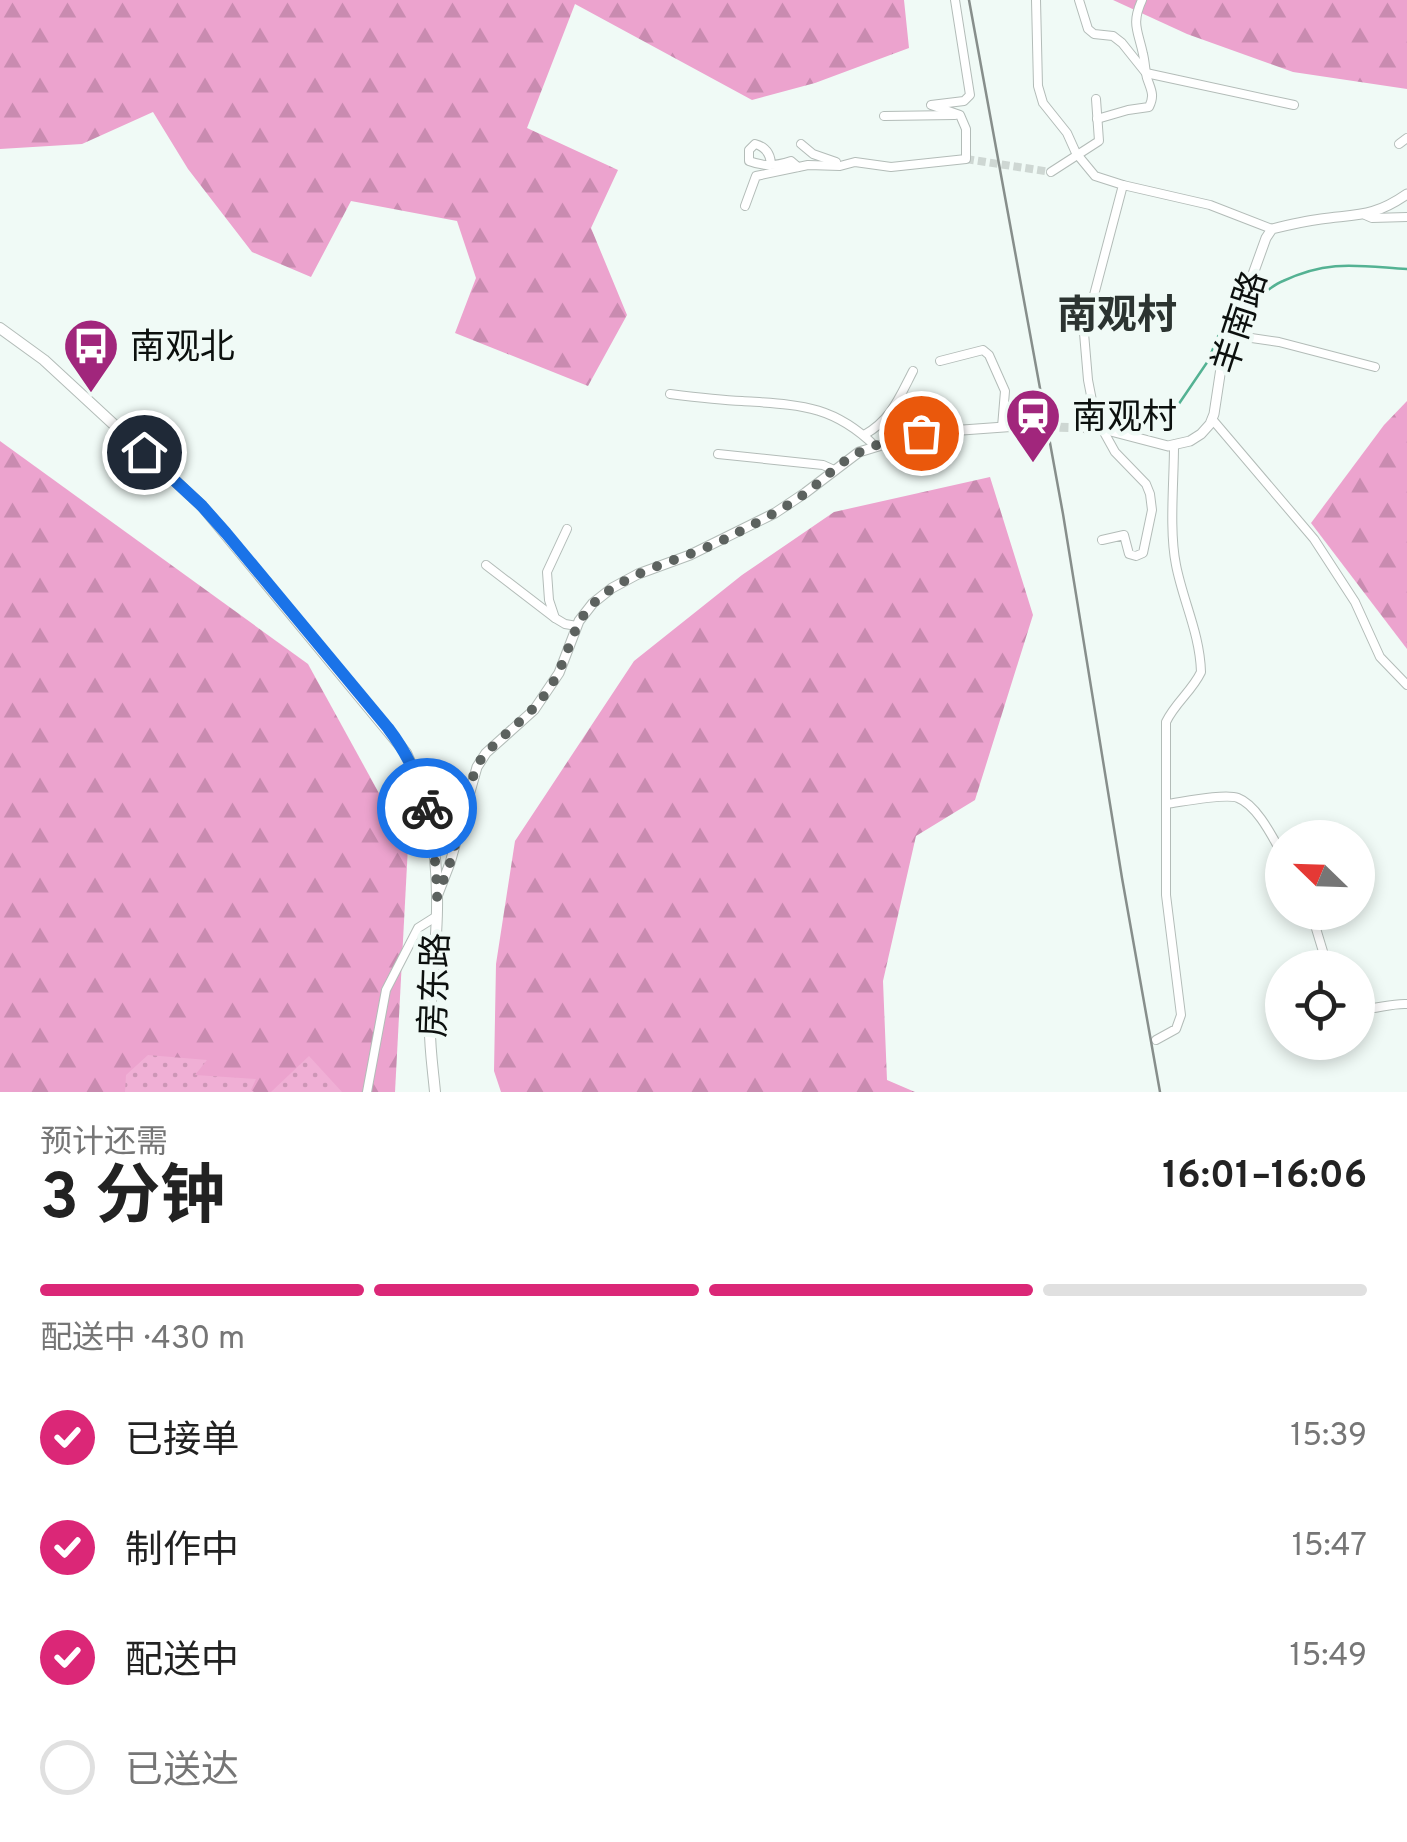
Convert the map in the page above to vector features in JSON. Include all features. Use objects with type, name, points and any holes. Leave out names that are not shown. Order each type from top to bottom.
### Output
[{"type":"main road","name":"房东路","points":[[0,328],[44,360],[202,506],[406,753],[419,781],[432,839],[437,897],[430,1024],[435,1092]]},
{"type":"street","points":[[746,206],[756,176],[798,166],[856,162],[891,167],[966,159],[966,129],[960,115],[931,105],[964,101],[970,95],[955,0]]},
{"type":"street","points":[[1036,0],[1038,86],[1042,103],[1068,133],[1076,154],[1095,176],[1210,206],[1272,230]]},
{"type":"street","points":[[1079,0],[1088,29],[1122,42],[1153,89],[1149,107],[1097,119]]},
{"type":"street","points":[[1142,0],[1135,21],[1146,74]]},
{"type":"street","points":[[1146,74],[1294,105]]},
{"type":"street","points":[[1051,172],[1099,141],[1096,98]]},
{"type":"street","points":[[884,116],[960,115]]},
{"type":"street","points":[[801,144],[813,154],[846,164]]},
{"type":"street","points":[[771,166],[791,162],[798,166]]},
{"type":"street","points":[[1102,540],[1124,534],[1129,554],[1143,552],[1152,510],[1146,484],[1115,452],[1094,416],[1088,380],[1084,333],[1123,186]]},
{"type":"street","name":"羊南路","points":[[1174,446],[1202,434],[1212,418],[1231,335],[1272,230],[1320,219],[1365,215],[1388,207],[1407,194]]},
{"type":"street","points":[[1365,215],[1407,218]]},
{"type":"street","points":[[1231,335],[1279,342],[1375,367]]},
{"type":"street","points":[[940,362],[983,350],[989,355],[1005,391],[1002,427]]},
{"type":"street","points":[[864,435],[881,425],[913,371]]},
{"type":"street","points":[[670,394],[792,403],[825,411],[875,446]]},
{"type":"street","points":[[1212,418],[1314,539],[1355,602],[1380,657],[1407,685]]},
{"type":"street","points":[[437,897],[476,766],[534,710],[548,691],[577,626],[593,603],[638,574],[722,540],[805,494],[858,452],[921,433],[1019,426]]},
{"type":"street","points":[[1086,428],[1174,446],[1173,547],[1194,624],[1201,672],[1166,722],[1166,895],[1181,1015],[1176,1029],[1156,1040]]},
{"type":"street","points":[[718,454],[823,465],[834,470]]},
{"type":"street","points":[[555,618],[547,572],[566,529]]},
{"type":"street","points":[[486,565],[555,618],[577,626]]},
{"type":"street","points":[[1166,804],[1224,796],[1237,798],[1248,804],[1265,825]]},
{"type":"street","points":[[367,1092],[386,990],[418,928],[437,916]]},
{"type":"street","points":[[1375,1010],[1407,1004]]},
{"type":"green space","points":[[0,0],[904,0],[909,48],[815,83],[752,100],[575,4],[527,128],[618,170],[591,228],[627,315],[588,386],[455,333],[476,278],[457,221],[351,201],[311,277],[252,252],[188,169],[153,112],[82,144],[0,149]]},
{"type":"green space","points":[[1113,0],[1407,0],[1407,89],[1293,72],[1187,34]]},
{"type":"green space","points":[[1407,401],[1407,649],[1311,523],[1384,425]]},
{"type":"green space","points":[[0,441],[308,664],[408,846],[395,1092],[0,1092]]},
{"type":"green space","points":[[990,477],[1033,615],[975,800],[916,836],[883,981],[887,1080],[915,1092],[501,1092],[494,1071],[496,964],[515,841],[634,661],[742,575],[834,512]]},
{"type":"shaded area","points":[[148,1055],[207,1060],[195,1075],[256,1079],[251,1090],[254,1092],[125,1092],[126,1075]]},
{"type":"shaded area","points":[[309,1056],[342,1092],[271,1092]]},
{"type":"waterway","points":[[1244,307],[1278,284],[1315,269],[1407,269]]},
{"type":"waterway","points":[[1174,411],[1208,361],[1233,314]]},
{"type":"tunnel","points":[[966,159],[1051,172]]},
{"type":"tunnel","points":[[1019,426],[1086,428]]},
{"type":"railway","points":[[969,0],[1063,514],[1160,1092]]},
{"type":"way so far","points":[[427,808],[437,897],[476,766],[534,710],[548,691],[579,622],[593,603],[638,574],[690,555],[775,512],[858,452],[921,433]]},
{"type":"place","name":"南观北","points":[[91,395]]},
{"type":"place","name":"南观村","points":[[1033,465]]},
{"type":"district","name":"南观村","points":[[1117,314]]},
{"type":"route","points":[[144,452],[226,533],[388,728],[406,753],[427,808]]}]
